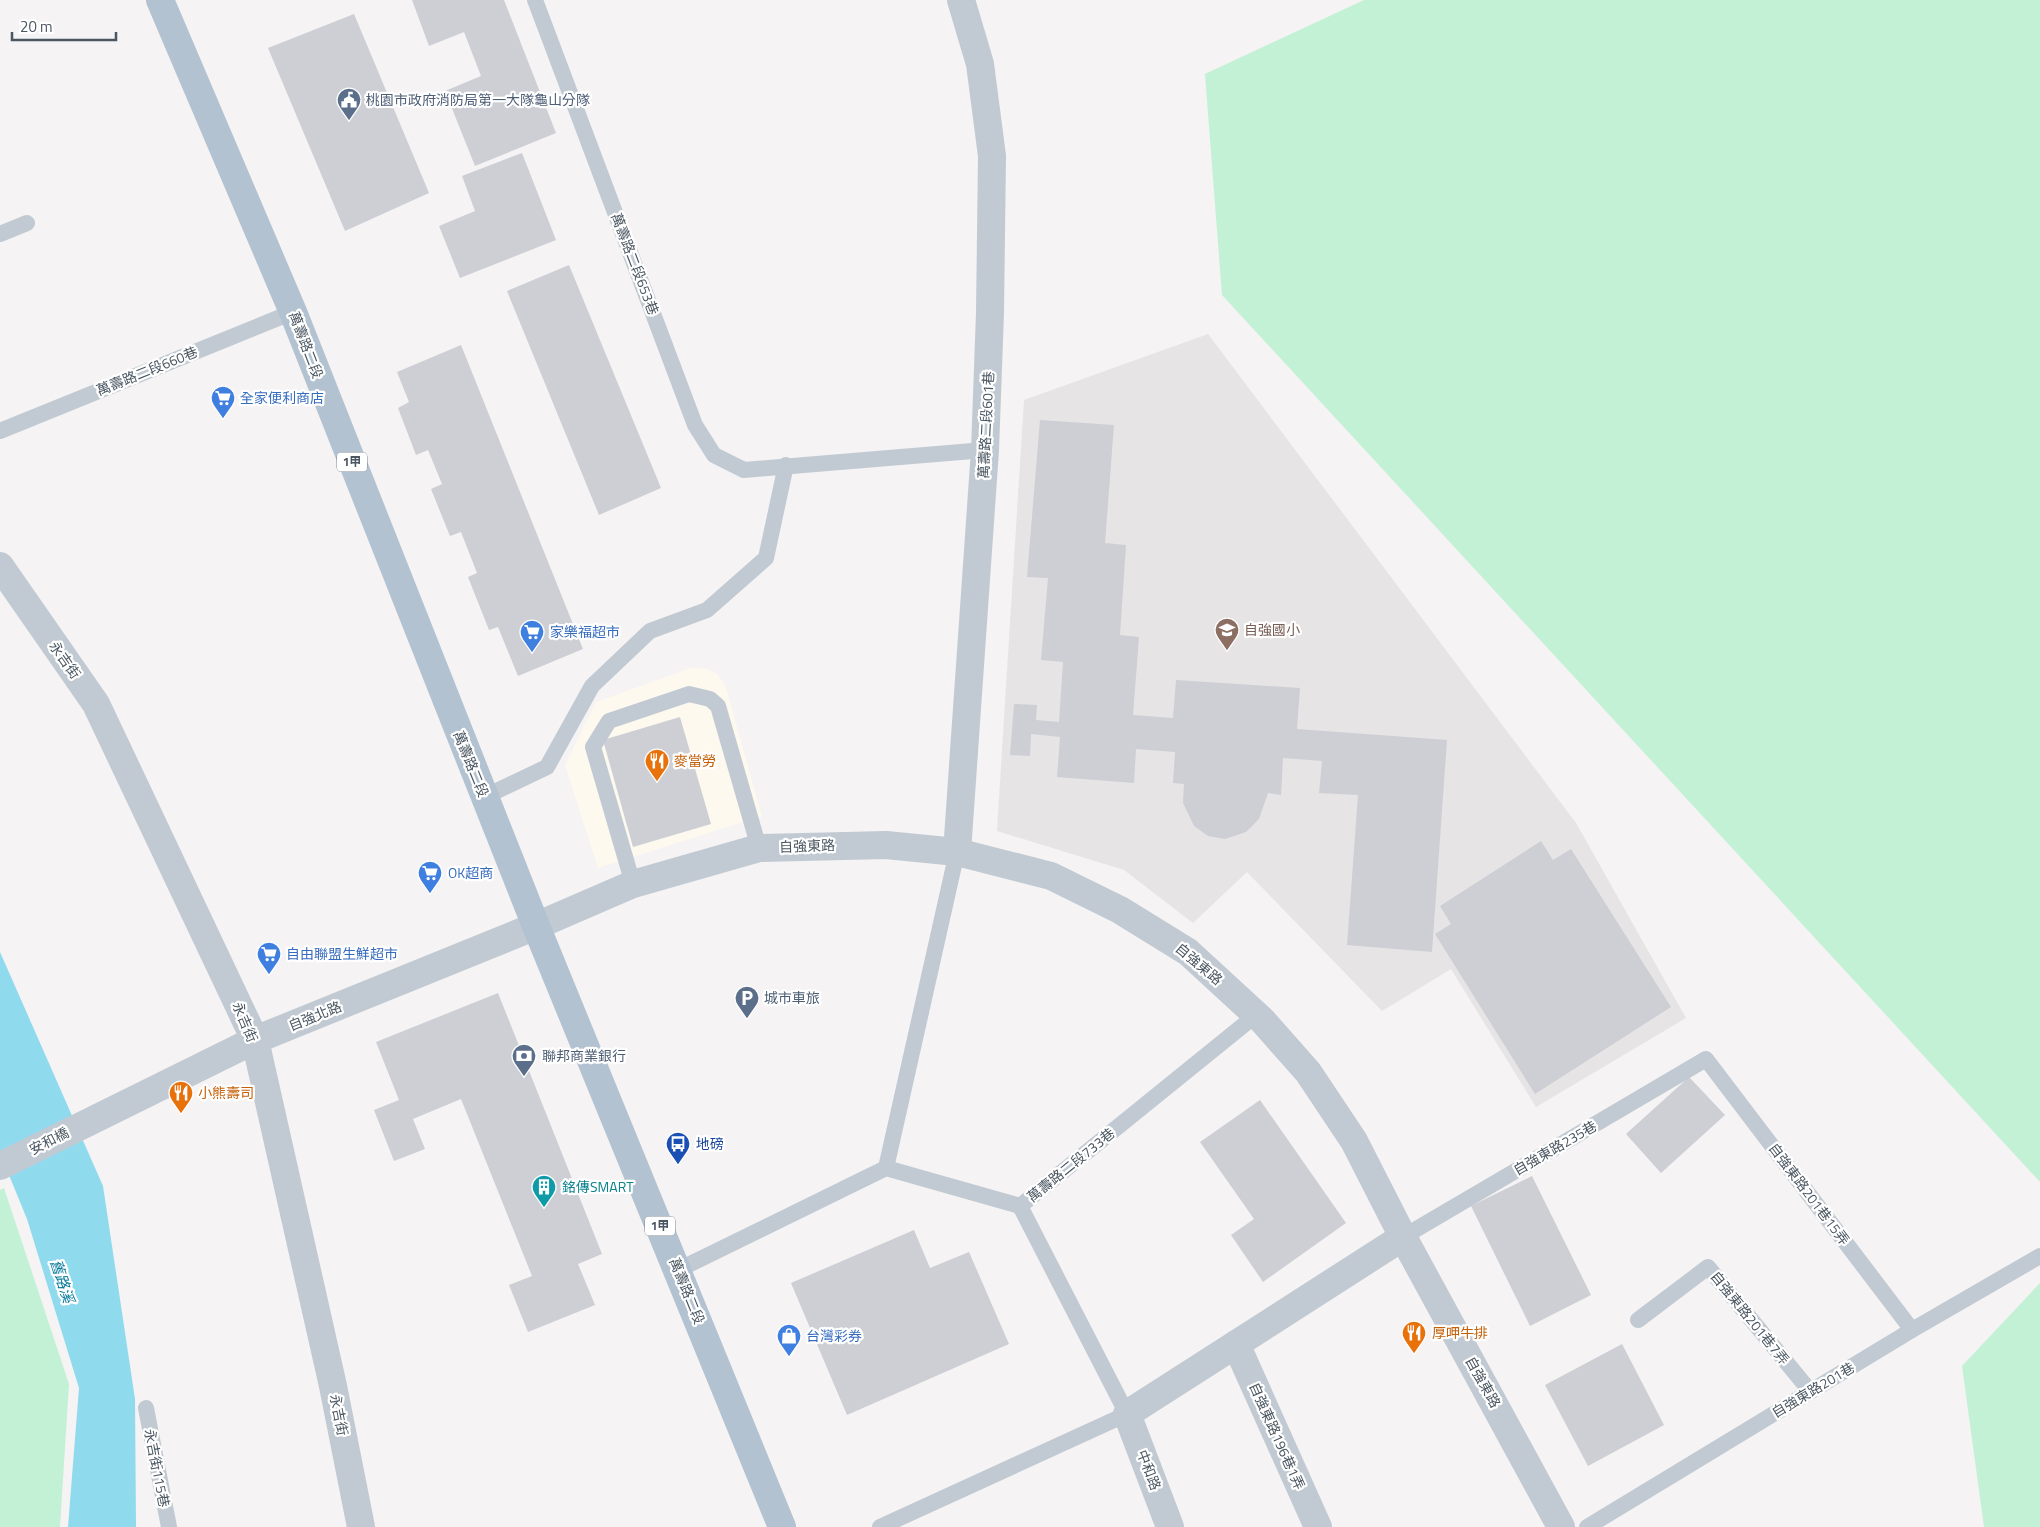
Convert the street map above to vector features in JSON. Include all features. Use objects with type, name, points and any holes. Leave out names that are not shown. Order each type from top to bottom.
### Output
[{"type":"main road","name":"萬壽路二段","points":[[160,0],[293,312],[484,797],[782,1527]]},
{"type":"street","name":"萬壽路二段601巷","points":[[957,852],[985,450],[990,313],[992,156],[980,64],[961,0]]},
{"type":"street","name":"永吉街","points":[[0,566],[96,704],[255,1040],[333,1386],[361,1527]]},
{"type":"street","name":"自強東路","points":[[536,926],[633,884],[721,857],[759,848],[886,844],[957,852],[1051,876],[1120,910],[1188,952],[1256,1015],[1308,1072],[1349,1134],[1561,1527]]},
{"type":"street","name":"自強北路","points":[[99,1117],[255,1040],[536,926]]},
{"type":"street","name":"安和橋","points":[[0,1166],[99,1117]]},
{"type":"street","points":[[1127,1414],[1403,1237]]},
{"type":"street","name":"自強東路196巷1弄","points":[[1236,1344],[1318,1527]]},
{"type":"street","name":"中和路","points":[[1127,1414],[1165,1525]]},
{"type":"lane","name":"萬壽路二段653巷","points":[[535,0],[696,425],[714,455],[744,470],[985,450]]},
{"type":"lane","points":[[0,234],[27,224]]},
{"type":"lane","name":"萬壽路二段660巷","points":[[0,431],[293,312]]},
{"type":"lane","points":[[484,797],[547,767],[592,686],[650,631],[707,610],[766,558],[786,466]]},
{"type":"lane","points":[[633,884],[593,747],[608,721],[689,694],[710,698],[718,706],[759,848]]},
{"type":"lane","points":[[886,1168],[957,852]]},
{"type":"lane","name":"萬壽路二段733巷","points":[[1127,1414],[1020,1206],[1256,1015]]},
{"type":"lane","name":"自強東路235巷","points":[[1403,1237],[1706,1059]]},
{"type":"lane","name":"自強東路201巷15弄","points":[[1706,1059],[1912,1330]]},
{"type":"lane","points":[[678,1270],[886,1168],[1020,1206]]},
{"type":"lane","name":"自強東路201巷","points":[[1587,1527],[1810,1391],[2040,1256]]},
{"type":"lane","name":"自強東路201巷7弄","points":[[1638,1320],[1708,1267],[1810,1391]]},
{"type":"lane","name":"永吉街115巷","points":[[146,1408],[169,1527]]},
{"type":"lane","points":[[880,1527],[1127,1414]]},
{"type":"shaded area","name":"自強國小","points":[[1208,334],[1576,823],[1686,1018],[1536,1107],[1451,969],[1382,1011],[1247,872],[1193,923],[1124,870],[997,831],[1024,400]]},
{"type":"shaded area","points":[[691,668],[707,669],[717,674],[725,684],[762,816],[598,868],[565,765],[596,702]]},
{"type":"green space","points":[[1364,0],[2040,0],[2040,1182],[1222,295],[1205,74]]},
{"type":"green space","points":[[4,1188],[69,1384],[60,1527],[0,1527],[0,1190]]},
{"type":"green space","points":[[2040,1283],[2040,1527],[1984,1527],[1962,1366]]},
{"type":"water","name":"舊路溪","points":[[0,952],[103,1186],[135,1399],[136,1527],[68,1527],[79,1388],[27,1219],[0,1153]]},
{"type":"building","points":[[412,0],[504,0],[556,133],[475,166],[445,91],[481,76],[464,32],[429,46]]},
{"type":"building","name":"桃園市政府消防局第一大隊龜山分隊","points":[[354,14],[429,193],[345,231],[268,48]]},
{"type":"building","points":[[522,153],[556,240],[460,278],[439,226],[475,211],[462,176]]},
{"type":"building","points":[[569,265],[661,488],[599,515],[507,291]]},
{"type":"building","points":[[461,345],[583,649],[518,676],[498,627],[489,630],[468,577],[477,573],[461,532],[450,536],[431,489],[442,484],[428,450],[416,455],[398,408],[409,402],[397,372]]},
{"type":"building","points":[[1040,420],[1114,425],[1105,543],[1126,545],[1120,635],[1139,637],[1133,715],[1173,718],[1176,680],[1300,688],[1297,729],[1447,740],[1432,952],[1347,945],[1358,795],[1319,793],[1322,761],[1283,758],[1281,795],[1268,793],[1259,819],[1246,832],[1225,839],[1208,836],[1194,826],[1183,803],[1184,784],[1173,783],[1175,752],[1136,749],[1134,783],[1057,777],[1060,737],[1031,734],[1030,756],[1010,755],[1014,704],[1037,705],[1036,720],[1059,722],[1063,662],[1041,660],[1048,578],[1027,577]]},
{"type":"building","name":"麥當勞","points":[[680,717],[711,824],[633,847],[603,740]]},
{"type":"building","points":[[1541,841],[1553,860],[1571,849],[1671,1007],[1535,1094],[1435,934],[1451,924],[1440,906]]},
{"type":"building","name":"銘傳SMART","points":[[498,993],[602,1254],[578,1264],[595,1305],[528,1332],[509,1285],[532,1276],[461,1099],[413,1119],[425,1149],[394,1161],[374,1110],[399,1100],[376,1042]]},
{"type":"building","points":[[1689,1077],[1725,1115],[1661,1173],[1626,1134]]},
{"type":"building","points":[[1260,1100],[1346,1223],[1263,1282],[1231,1235],[1254,1219],[1200,1142]]},
{"type":"building","points":[[1532,1176],[1591,1295],[1530,1326],[1471,1206]]},
{"type":"building","points":[[914,1230],[930,1268],[969,1252],[1009,1344],[847,1415],[791,1283]]},
{"type":"building","points":[[1622,1344],[1664,1425],[1588,1466],[1545,1385]]},
{"type":"place","name":"桃園市政府消防局第一大隊龜山分隊","points":[[349,121]]},
{"type":"place","name":"全家便利商店","points":[[223,419]]},
{"type":"place","name":"自強國小","points":[[1227,651]]},
{"type":"place","name":"家樂福超市","points":[[532,653]]},
{"type":"place","name":"麥當勞","points":[[657,782]]},
{"type":"place","name":"OK超商","points":[[430,894]]},
{"type":"place","name":"自由聯盟生鮮超市","points":[[269,975]]},
{"type":"place","name":"城市車旅","points":[[747,1019]]},
{"type":"place","name":"聯邦商業銀行","points":[[524,1077]]},
{"type":"place","name":"小熊壽司","points":[[181,1114]]},
{"type":"place","name":"地磅","points":[[678,1165]]},
{"type":"place","name":"銘傳SMART","points":[[544,1208]]},
{"type":"place","name":"厚呷牛排","points":[[1414,1354]]},
{"type":"place","name":"台灣彩券","points":[[789,1357]]}]
